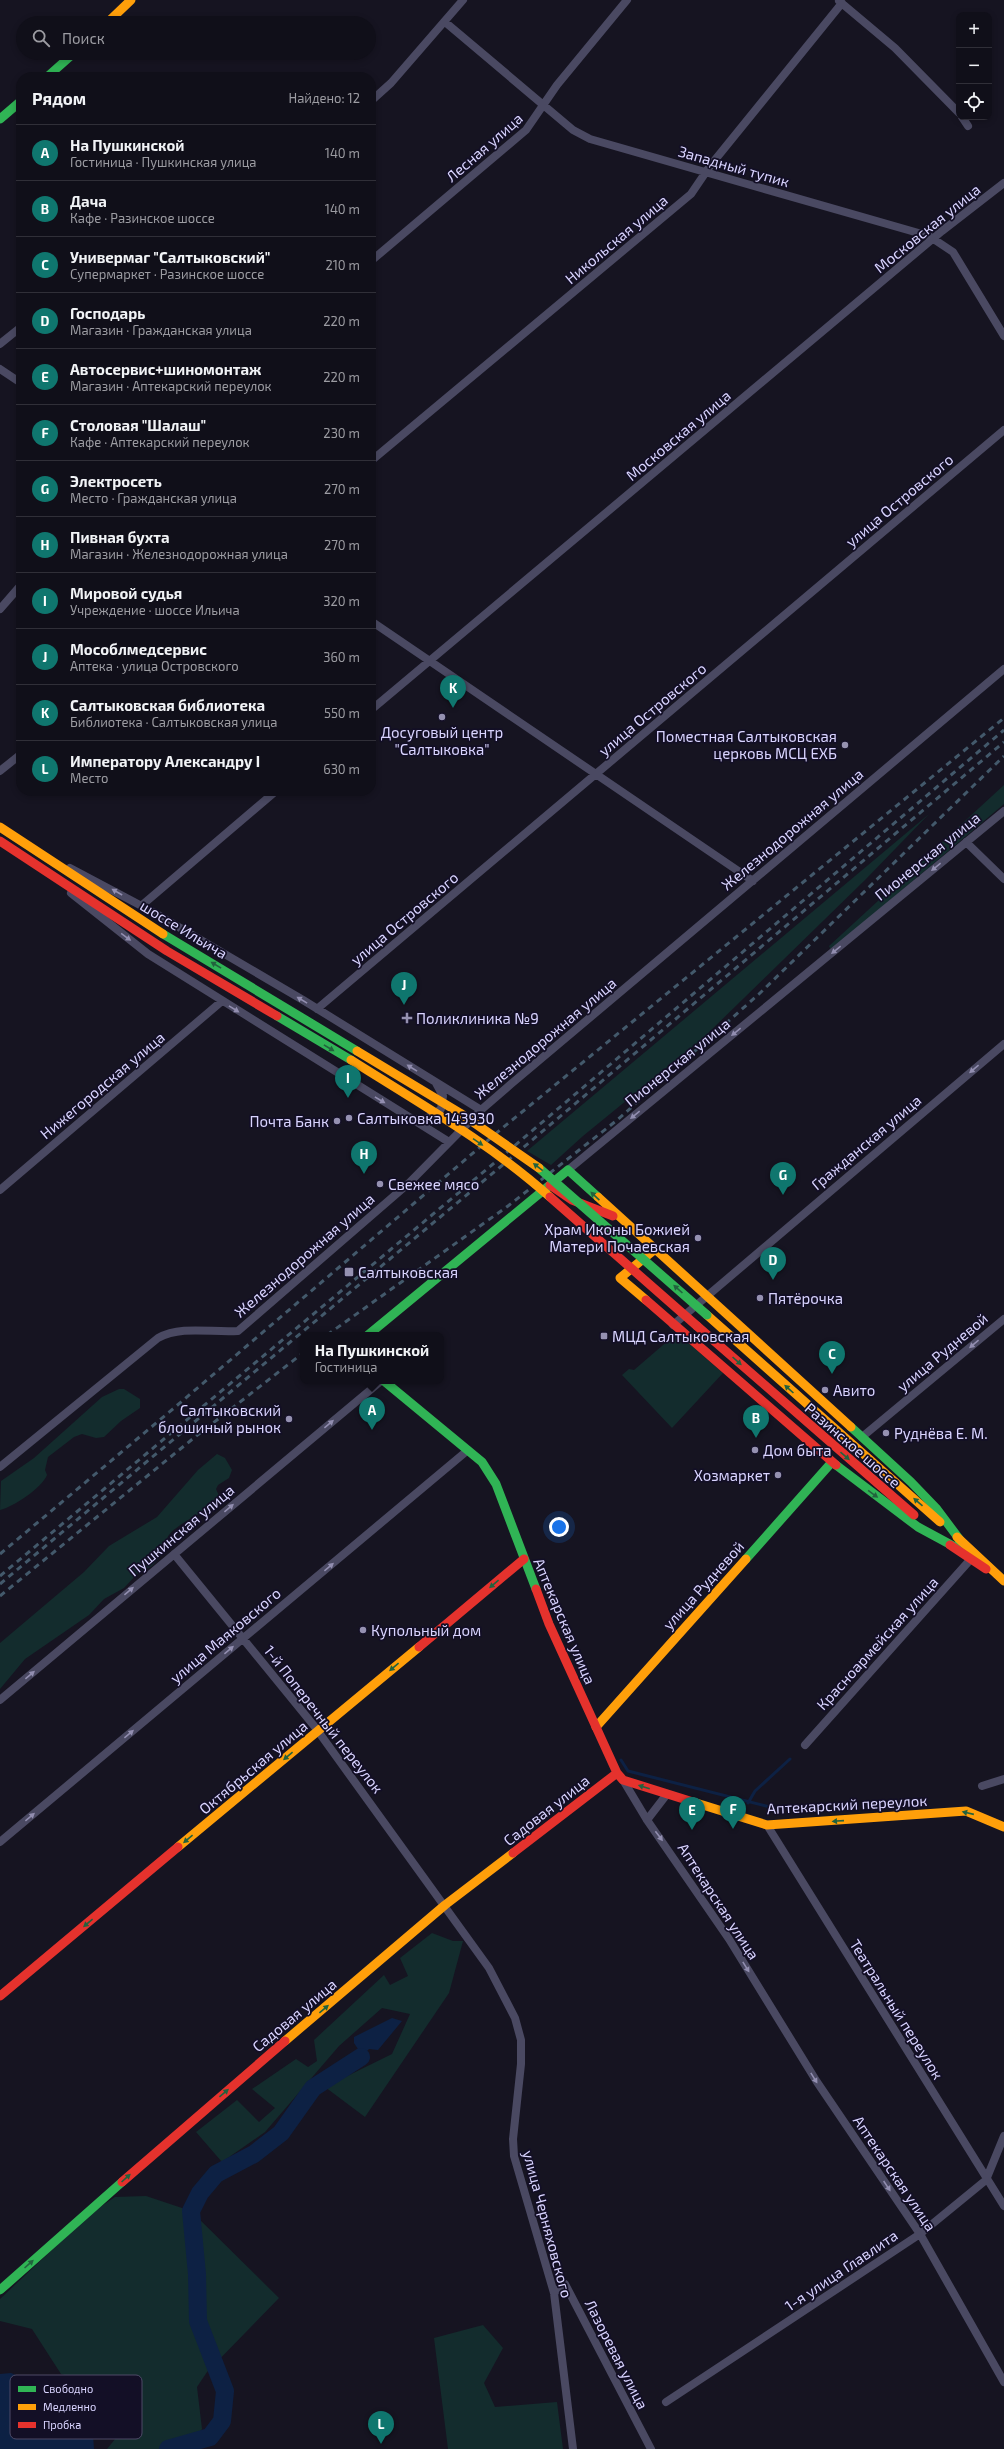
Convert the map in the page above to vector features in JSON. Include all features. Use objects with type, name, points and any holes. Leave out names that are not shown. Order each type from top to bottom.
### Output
[{"type":"street","points":[[114,16],[131,0]]},
{"type":"street","points":[[376,96],[391,83],[463,0]]},
{"type":"street","name":"Лесная улица","points":[[376,257],[508,147],[533,123],[544,105],[627,0]]},
{"type":"street","points":[[841,2],[895,48],[956,110]]},
{"type":"street","name":"Никольская улица","points":[[376,457],[691,194],[706,172],[841,2]]},
{"type":"street","name":"Западный тупик","points":[[445,22],[573,130],[590,139],[617,149],[706,172],[934,238],[953,252],[1004,336]]},
{"type":"street","points":[[53,72],[66,60]]},
{"type":"street","points":[[0,119],[16,105]]},
{"type":"street","points":[[964,120],[968,126]]},
{"type":"street","name":"Московская улица","points":[[376,706],[934,238],[1004,183]]},
{"type":"street","points":[[0,344],[16,331]]},
{"type":"street","points":[[0,369],[16,380]]},
{"type":"street","name":"улица Островского","points":[[317,1009],[1004,430]]},
{"type":"street","points":[[0,609],[16,591]]},
{"type":"street","points":[[376,624],[753,881]]},
{"type":"street","name":"Железнодорожная улица","points":[[0,1467],[158,1338],[169,1332],[179,1331],[238,1331],[409,1183],[481,1110],[1004,669]]},
{"type":"street","points":[[0,771],[16,758]]},
{"type":"street","points":[[141,906],[270,796]]},
{"type":"street","name":"Пионерская улица","points":[[372,1332],[1004,811]]},
{"type":"street","name":"шоссе Ильича","points":[[0,827],[156,929],[460,1113],[538,1167],[707,1315]]},
{"type":"street","points":[[14,850],[13,842],[21,840]]},
{"type":"street","name":"шоссе Ильича","points":[[0,841],[167,951],[351,1060],[453,1124],[529,1178],[697,1326]]},
{"type":"street","points":[[966,842],[1004,879]]},
{"type":"street","points":[[35,850],[141,906],[317,1009],[481,1110]]},
{"type":"street","points":[[42,868],[116,930],[148,954],[222,1002],[448,1142]]},
{"type":"street","name":"Нижегородская улица","points":[[0,1190],[222,1002]]},
{"type":"street","name":"Гражданская улица","points":[[673,1324],[1004,1044]]},
{"type":"street","points":[[412,1119],[426,1119],[441,1109],[443,1096],[435,1081]]},
{"type":"street","points":[[568,1170],[622,1221],[916,1487],[936,1508],[959,1538],[960,1546],[952,1546],[918,1527],[832,1462],[620,1278],[654,1250]]},
{"type":"street","points":[[550,1185],[560,1195],[577,1204],[601,1210],[622,1221]]},
{"type":"street","name":"Разинское шоссе","points":[[707,1315],[959,1538],[1002,1578]]},
{"type":"street","name":"улица Рудневой","points":[[862,1437],[1004,1319]]},
{"type":"street","name":"Разинское шоссе","points":[[697,1326],[799,1416],[952,1546],[970,1560],[1002,1578]]},
{"type":"street","name":"Пушкинская улица","points":[[0,1700],[377,1384]]},
{"type":"street","name":"Аптекарская улица","points":[[388,1384],[482,1462],[496,1484],[549,1624],[620,1776],[647,1820],[729,1939],[817,2082],[920,2234],[1004,2382]]},
{"type":"street","name":"улица Маяковского","points":[[0,1842],[468,1450]]},
{"type":"street","name":"улица Рудневой","points":[[596,1727],[832,1462]]},
{"type":"street","name":"1-й Поперечный переулок","points":[[174,1554],[318,1731],[445,1906]]},
{"type":"street","name":"Октябрьская улица","points":[[0,1996],[524,1559]]},
{"type":"street","name":"Красноармейская улица","points":[[805,1745],[970,1560]]},
{"type":"street","name":"Аптекарский переулок","points":[[620,1776],[667,1794],[767,1825],[966,1811],[1004,1827]]},
{"type":"street","name":"Садовая улица","points":[[0,2290],[198,2115],[445,1906],[620,1776]]},
{"type":"street","points":[[982,1786],[1004,1779]]},
{"type":"street","points":[[647,1820],[667,1794]]},
{"type":"street","name":"Театральный переулок","points":[[767,1825],[986,2180],[1004,2206]]},
{"type":"street","name":"улица Черняховского","points":[[445,1906],[489,1968],[515,2018],[521,2040],[521,2064],[513,2138],[514,2156],[554,2293],[573,2449]]},
{"type":"street","name":"1-я улица Главлита","points":[[666,2402],[920,2234],[986,2180],[1004,2136]]},
{"type":"street","name":"Лазоревая улица","points":[[554,2293],[565,2284],[651,2449]]},
{"type":"green space","points":[[1004,785],[1004,804],[831,950],[829,946]]},
{"type":"green space","points":[[929,814],[865,880],[703,1038],[583,1136],[551,1165],[527,1151]]},
{"type":"green space","points":[[677,1333],[723,1373],[672,1428],[622,1375],[629,1369],[634,1370]]},
{"type":"green space","points":[[119,1389],[124,1389],[140,1399],[140,1408],[121,1421],[104,1437],[96,1438],[82,1434],[74,1437],[48,1457],[45,1470],[47,1475],[39,1486],[19,1501],[0,1510],[1,1481],[34,1458],[102,1397]]},
{"type":"green space","points":[[217,1454],[225,1458],[232,1470],[229,1478],[218,1485],[216,1489],[220,1498],[218,1502],[182,1524],[169,1534],[167,1539],[168,1548],[152,1566],[137,1574],[124,1588],[104,1599],[89,1615],[25,1659],[0,1689],[0,1643],[84,1572],[109,1546],[157,1517],[198,1470]]},
{"type":"green space","points":[[432,1933],[453,1941],[463,1941],[449,1993],[365,2117],[325,2087],[392,2054],[410,2014],[382,2008],[339,2046],[265,2132],[222,2162],[196,2132],[237,2100],[259,2122],[275,2108],[252,2089],[296,2059],[308,2067],[317,2061],[314,2040],[384,1975],[390,1985],[408,1976],[400,1958]]},
{"type":"green space","points":[[146,2196],[191,2211],[279,2298],[207,2372],[197,2387],[202,2429],[190,2449],[107,2449],[115,2439],[142,2439],[142,2375],[61,2374],[32,2329],[0,2321],[0,2299],[90,2214],[115,2197]]},
{"type":"green space","points":[[483,2325],[503,2348],[484,2383],[495,2407],[557,2402],[563,2449],[448,2449],[434,2338]]},
{"type":"water","points":[[392,2018],[402,2021],[378,2050],[369,2049],[361,2057],[353,2055],[358,2049],[354,2043],[354,2037]]},
{"type":"water","points":[[11,2373],[16,2375],[10,2375],[10,2439],[93,2439],[94,2449],[0,2449],[0,2374]]},
{"type":"waterway","points":[[748,1803],[755,1791],[790,1759]]},
{"type":"waterway","points":[[621,1760],[628,1771],[770,1807]]},
{"type":"waterway","points":[[168,2449],[210,2437],[222,2421],[225,2391],[198,2321],[197,2274],[191,2211],[200,2193],[216,2174],[254,2154],[281,2133],[313,2088],[361,2057]]},
{"type":"railway","points":[[0,1554],[500,1130],[1004,718]]},
{"type":"railway","points":[[0,1576],[493,1164],[1004,730]]},
{"type":"railway","points":[[302,1332],[1004,742]]},
{"type":"railway","points":[[331,1332],[508,1206],[616,1121],[759,994],[1004,756]]},
{"type":"railway","points":[[0,1584],[300,1334]]},
{"type":"railway","points":[[0,1596],[195,1437],[300,1355]]},
{"type":"traffic: fast","points":[[53,72],[66,60]]},
{"type":"traffic: fast","points":[[0,119],[16,105]]},
{"type":"traffic: fast","points":[[163,934],[357,1051]]},
{"type":"traffic: fast","points":[[277,1016],[351,1060]]},
{"type":"traffic: fast","points":[[539,1168],[707,1315]]},
{"type":"traffic: fast","points":[[372,1332],[568,1170],[598,1197]]},
{"type":"traffic: fast","points":[[388,1384],[482,1462],[496,1484],[536,1589]]},
{"type":"traffic: fast","points":[[836,1465],[918,1527],[955,1547],[959,1546],[960,1540],[936,1508],[911,1482],[851,1427]]},
{"type":"traffic: fast","points":[[746,1559],[832,1462]]},
{"type":"traffic: fast","points":[[0,2290],[122,2182]]},
{"type":"traffic: slow","points":[[114,16],[131,0]]},
{"type":"traffic: slow","points":[[0,827],[163,934]]},
{"type":"traffic: slow","points":[[357,1051],[460,1113],[539,1168]]},
{"type":"traffic: slow","points":[[351,1060],[479,1141],[527,1177],[550,1197]]},
{"type":"traffic: slow","points":[[598,1197],[851,1427]]},
{"type":"traffic: slow","points":[[646,1300],[620,1278],[654,1250]]},
{"type":"traffic: slow","points":[[707,1315],[940,1522]]},
{"type":"traffic: slow","points":[[957,1537],[1004,1581]]},
{"type":"traffic: slow","points":[[596,1727],[746,1559]]},
{"type":"traffic: slow","points":[[178,1847],[419,1647]]},
{"type":"traffic: slow","points":[[693,1802],[767,1825],[966,1811],[1004,1827]]},
{"type":"traffic: slow","points":[[285,2041],[445,1905],[513,1853]]},
{"type":"traffic: jam","points":[[0,841],[167,951],[277,1016]]},
{"type":"traffic: jam","points":[[550,1185],[572,1200],[613,1216]]},
{"type":"traffic: jam","points":[[550,1197],[697,1326]]},
{"type":"traffic: jam","points":[[646,1300],[836,1465]]},
{"type":"traffic: jam","points":[[697,1326],[914,1515]]},
{"type":"traffic: jam","points":[[950,1545],[986,1569]]},
{"type":"traffic: jam","points":[[419,1647],[524,1559]]},
{"type":"traffic: jam","points":[[536,1589],[549,1624],[617,1773],[623,1780],[693,1802]]},
{"type":"traffic: jam","points":[[513,1853],[617,1773]]},
{"type":"traffic: jam","points":[[0,1996],[178,1847]]},
{"type":"traffic: jam","points":[[122,2182],[285,2041]]},
{"type":"place","name":"Салтыковская библиотека","points":[[453,708]]},
{"type":"place","name":"Досуговый центр \"Салтыковка\"","points":[[442,717]]},
{"type":"place","name":"Поместная Салтыковская церковь МСЦ ЕХБ","points":[[845,745]]},
{"type":"place","name":"Мособлмедсервис","points":[[404,1005]]},
{"type":"place","name":"Поликлиника №9","points":[[407,1018]]},
{"type":"place","name":"Мировой судья","points":[[348,1098]]},
{"type":"place","name":"Салтыковка 143930","points":[[349,1118]]},
{"type":"place","name":"Почта Банк","points":[[337,1121]]},
{"type":"place","name":"Пивная бухта","points":[[364,1174]]},
{"type":"place","name":"Свежее мясо","points":[[380,1184]]},
{"type":"place","name":"Электросеть","points":[[783,1195]]},
{"type":"place","name":"Храм Иконы Божией Матери Почаевская","points":[[698,1238]]},
{"type":"place","name":"Салтыковская","points":[[349,1272]]},
{"type":"place","name":"Господарь","points":[[773,1280]]},
{"type":"place","name":"Пятёрочка","points":[[760,1298]]},
{"type":"place","name":"МЦД Салтыковская","points":[[604,1336]]},
{"type":"place","name":"Универмаг \"Салтыковский\"","points":[[832,1374]]},
{"type":"place","name":"Авито","points":[[825,1390]]},
{"type":"place","name":"Салтыковский блошиный рынок","points":[[289,1419]]},
{"type":"place","name":"На Пушкинской","points":[[372,1430]]},
{"type":"place","name":"Руднёва Е. М.","points":[[886,1433]]},
{"type":"place","name":"Дача","points":[[756,1438]]},
{"type":"place","name":"Дом быта","points":[[755,1450]]},
{"type":"place","name":"Хозмаркет","points":[[778,1475]]},
{"type":"place","name":"Купольный дом","points":[[363,1630]]},
{"type":"place","name":"Столовая \"Шалаш\"","points":[[733,1829]]},
{"type":"place","name":"Автосервис+шиномонтаж","points":[[692,1830]]},
{"type":"place","name":"Императору Александру I","points":[[381,2444]]}]
